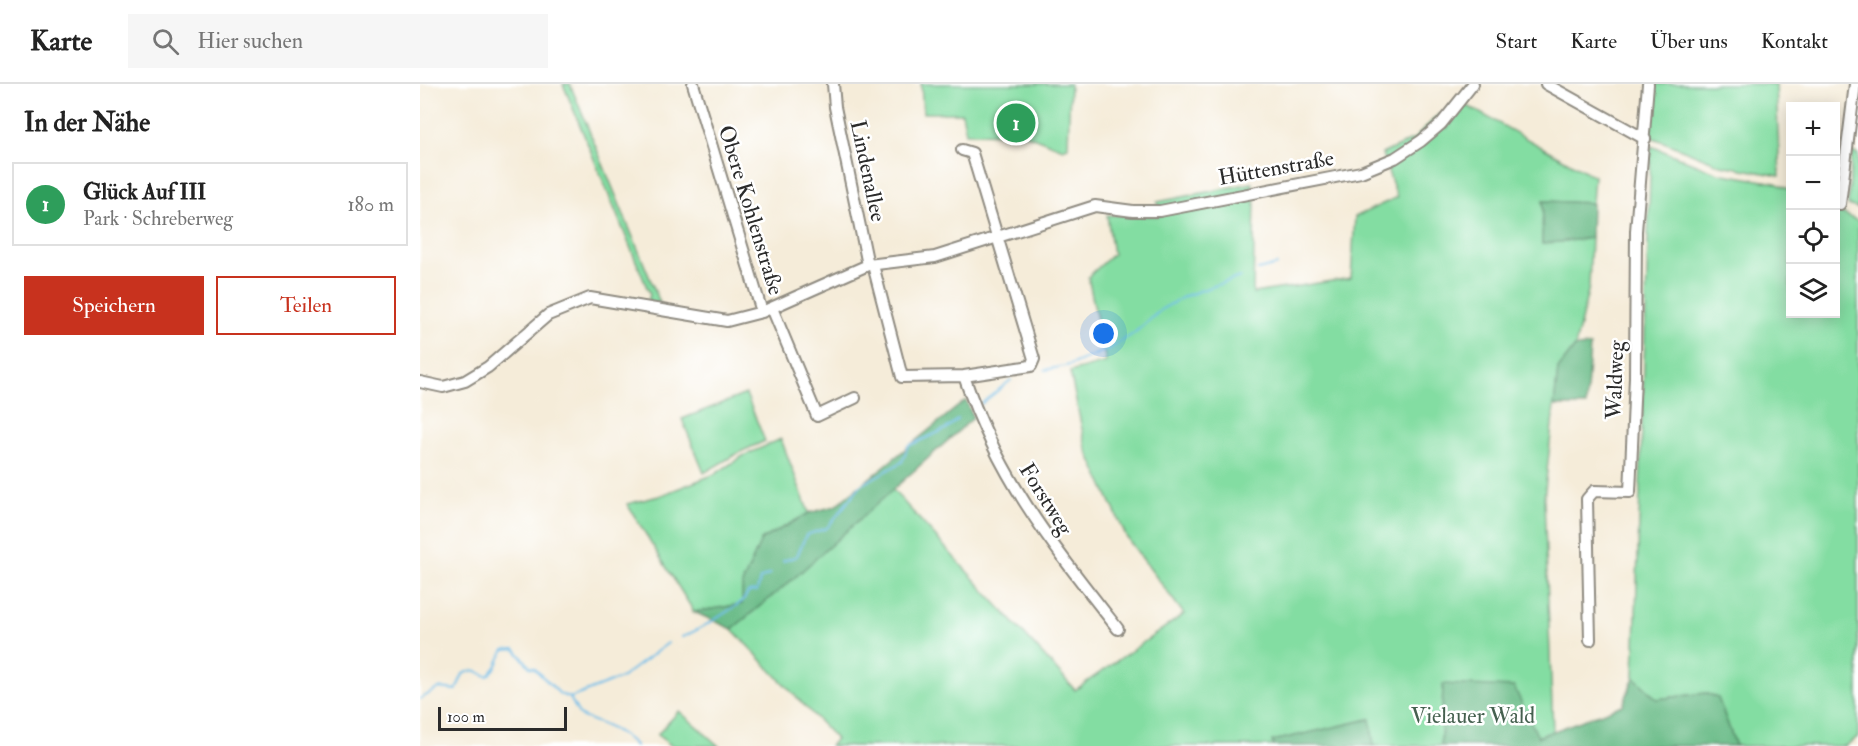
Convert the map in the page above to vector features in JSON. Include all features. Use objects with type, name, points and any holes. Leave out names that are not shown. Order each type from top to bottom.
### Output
[{"type":"street","name":"Obere Kohlenstraße","points":[[693,84],[767,310]]},
{"type":"street","name":"Lindenallee","points":[[833,84],[871,265]]},
{"type":"street","name":"Hüttenstraße","points":[[1054,217],[1095,206],[1134,211],[1160,211],[1361,172],[1395,158],[1422,141],[1441,124],[1473,84]]},
{"type":"street","points":[[1546,84],[1646,139]]},
{"type":"street","name":"Waldweg","points":[[1590,640],[1587,499],[1594,491],[1630,492],[1635,377],[1636,231],[1646,139],[1648,84]]},
{"type":"street","points":[[1840,204],[1855,84]]},
{"type":"street","points":[[871,265],[902,377],[964,376],[1031,366],[1034,358],[972,153],[962,150]]},
{"type":"street","name":"Obere Kohlenstraße","points":[[420,382],[443,387],[465,381],[488,366],[548,315],[590,298],[726,321],[767,310],[871,265],[935,257],[1054,217]]},
{"type":"street","points":[[767,310],[817,416],[855,398]]},
{"type":"street","name":"Forstweg","points":[[964,376],[978,417],[1012,484],[1044,536],[1118,629]]},
{"type":"green space","points":[[563,84],[570,84],[660,303],[647,302],[650,295]]},
{"type":"green space","points":[[921,84],[1070,84],[1068,147],[1063,149],[1025,134],[966,133],[962,113],[923,113]]},
{"type":"green space","points":[[1653,84],[1776,84],[1780,176],[1721,165],[1651,137]]},
{"type":"green space","points":[[1464,104],[1594,176],[1592,203],[1543,201],[1542,244],[1591,238],[1589,287],[1575,347],[1558,369],[1544,499],[1553,731],[1537,737],[1443,685],[1441,746],[1374,746],[1369,719],[1272,742],[1274,746],[830,746],[836,739],[732,629],[793,579],[892,489],[1075,690],[1184,614],[1127,538],[1086,448],[1070,372],[1106,362],[1088,277],[1113,254],[1107,215],[1160,216],[1157,202],[1252,183],[1255,197],[1253,293],[1351,278],[1355,217],[1397,197],[1382,154],[1414,139],[1439,114],[1447,128]]},
{"type":"green space","points":[[1651,146],[1718,173],[1776,183],[1786,188],[1786,318],[1840,318],[1840,212],[1858,221],[1858,737],[1845,746],[1736,746],[1718,698],[1706,693],[1657,699],[1634,677]]},
{"type":"green space","points":[[1852,152],[1858,154],[1858,209],[1848,205]]},
{"type":"green space","points":[[1543,201],[1592,203],[1591,238],[1542,244]]},
{"type":"green space","points":[[1590,346],[1586,406],[1554,406],[1558,369],[1575,347]]},
{"type":"green space","points":[[746,394],[765,441],[738,453],[704,473],[682,419]]},
{"type":"green space","points":[[966,400],[973,418],[793,579],[732,629],[694,612],[742,604],[742,584],[761,540],[809,513],[835,506]]},
{"type":"green space","points":[[781,439],[809,513],[761,540],[743,604],[694,612],[627,504],[659,496],[715,474],[743,456]]},
{"type":"green space","name":"Vielauer Wald","points":[[1634,677],[1657,699],[1706,693],[1718,698],[1736,746],[1441,746],[1443,684],[1514,687],[1538,737],[1623,705]]},
{"type":"green space","points":[[679,711],[719,746],[672,746],[657,735]]},
{"type":"green space","name":"Vielauer Wald","points":[[1370,719],[1374,746],[1274,746],[1272,741]]},
{"type":"waterway","points":[[1258,270],[1277,265]]},
{"type":"waterway","points":[[1045,370],[1070,365],[1109,349],[1133,334],[1162,309],[1185,296],[1240,277]]},
{"type":"waterway","points":[[981,404],[1011,380]]},
{"type":"waterway","points":[[783,561],[797,556],[806,535],[827,528],[861,485],[902,462],[908,446],[946,429],[958,419]]},
{"type":"waterway","points":[[682,637],[741,602],[749,592],[757,591],[760,579],[770,574]]},
{"type":"waterway","points":[[570,698],[621,678],[668,643]]},
{"type":"waterway","points":[[420,699],[439,688],[456,690],[463,674],[468,672],[475,671],[488,676],[496,667],[504,650],[515,649],[530,667],[534,668],[560,694],[570,698],[580,716],[617,732],[636,746]]},
{"type":"place","name":"Glück Auf III","points":[[1016,123]]}]
